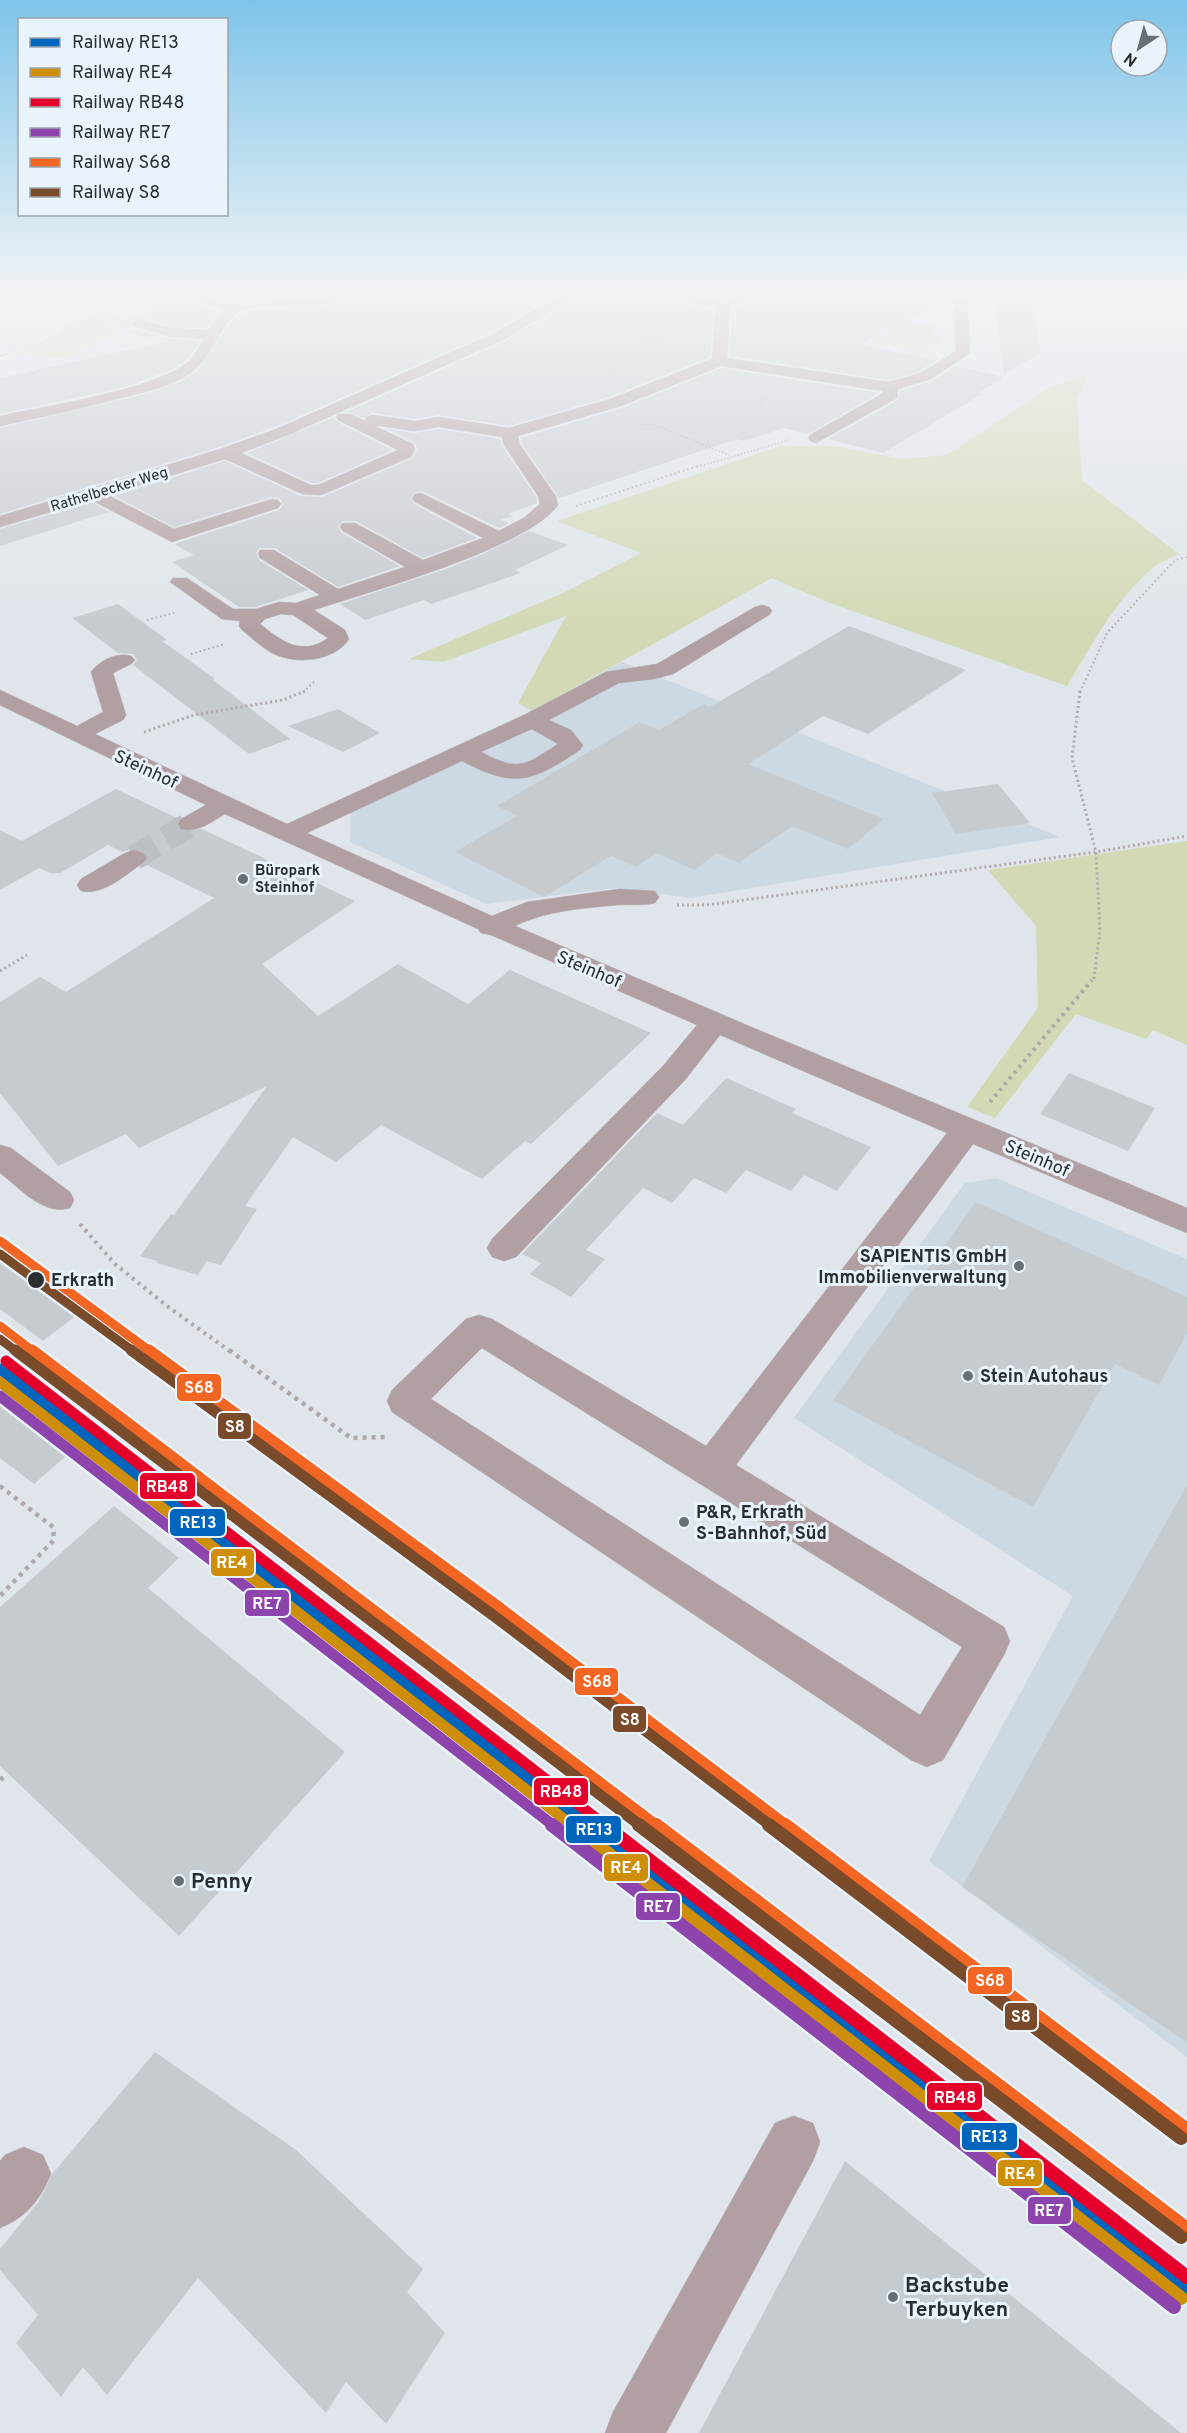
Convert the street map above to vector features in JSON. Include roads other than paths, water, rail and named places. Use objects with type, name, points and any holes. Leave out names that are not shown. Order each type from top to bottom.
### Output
[{"type":"street","points":[[0,421],[73,404]]},
{"type":"street","name":"Rathelbecker Weg","points":[[0,522],[226,453],[347,404]]},
{"type":"street","points":[[326,413],[415,426],[439,422],[509,433],[613,404]]},
{"type":"street","points":[[816,438],[876,404]]},
{"type":"street","points":[[226,453],[308,490],[321,490],[405,453],[407,448],[344,417]]},
{"type":"street","points":[[298,609],[338,634],[339,639],[334,644],[310,652],[284,651],[249,627],[250,621],[258,615],[279,608],[298,609],[422,568],[498,538],[532,520],[549,505],[547,496],[512,445],[509,433]]},
{"type":"street","points":[[94,494],[172,536],[272,504]]},
{"type":"street","points":[[422,498],[498,538]]},
{"type":"street","points":[[349,527],[422,568]]},
{"type":"street","points":[[267,554],[336,596]]},
{"type":"street","points":[[180,582],[229,615],[258,615]]},
{"type":"street","points":[[288,834],[305,824],[532,720],[614,677],[665,669],[762,611]]},
{"type":"street","points":[[76,735],[115,715],[102,672],[108,666],[124,660]]},
{"type":"street","name":"Steinhof","points":[[0,697],[224,805],[490,927],[1187,1221]]},
{"type":"street","points":[[463,752],[502,772],[516,774],[535,770],[572,745],[563,735],[532,720]]},
{"type":"street","points":[[190,824],[224,805]]},
{"type":"street","points":[[90,885],[134,858]]},
{"type":"street","points":[[490,927],[527,910],[619,897],[646,897]]},
{"type":"street","points":[[504,1248],[674,1073],[714,1023]]},
{"type":"street","points":[[711,1468],[967,1129]]},
{"type":"street","points":[[0,1156],[58,1200]]},
{"type":"street","points":[[479,1329],[711,1468],[989,1641],[927,1745],[405,1401],[479,1329]]},
{"type":"street","points":[[634,2433],[794,2142]]},
{"type":"tunnel","points":[[134,858],[190,824]]},
{"type":"rail line","name":"S68","points":[[0,1241],[500,1608],[1187,2130]]},
{"type":"rail line","name":"S8","points":[[0,1254],[494,1616],[1181,2138]]},
{"type":"rail line","name":"S68","points":[[0,1326],[1187,2229]]},
{"type":"rail line","name":"S8","points":[[0,1339],[1181,2237]]},
{"type":"rail line","name":"RB48","points":[[6,1361],[1187,2277]]},
{"type":"rail line","name":"RE13","points":[[0,1369],[1187,2290]]},
{"type":"rail line","name":"RE4","points":[[0,1382],[1181,2298]]},
{"type":"rail line","name":"RE7","points":[[0,1396],[1174,2307]]},
{"type":"place","name":"Büropark Steinhof","points":[[243,879]]},
{"type":"place","name":"SAPIENTIS GmbH Immobilienverwaltung","points":[[1019,1266]]},
{"type":"place","name":"Erkrath","points":[[36,1280]]},
{"type":"place","name":"Stein Autohaus","points":[[968,1376]]},
{"type":"place","name":"P&R, Erkrath S-Bahnhof, Süd","points":[[684,1522]]},
{"type":"place","name":"Penny","points":[[179,1881]]},
{"type":"place","name":"Backstube Terbuyken","points":[[893,2297]]}]
